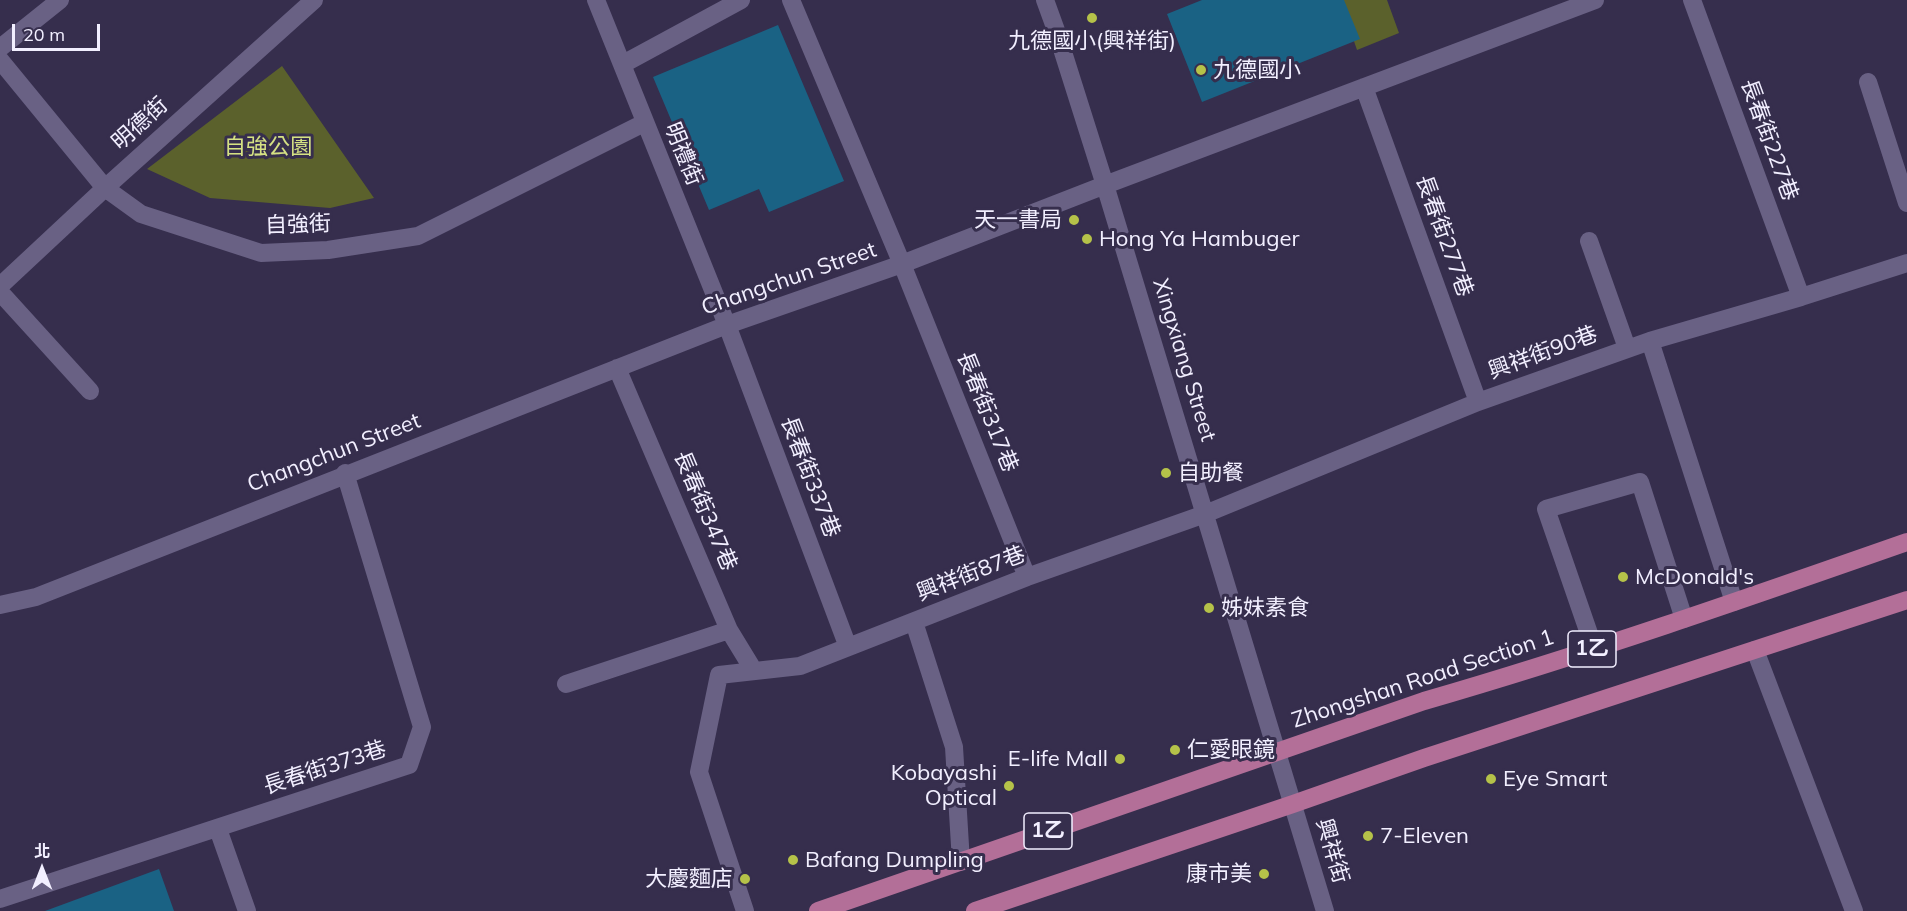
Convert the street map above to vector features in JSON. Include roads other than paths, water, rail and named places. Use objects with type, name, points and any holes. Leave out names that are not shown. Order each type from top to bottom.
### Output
[{"type":"main road","name":"Zhongshan Road Section 1","points":[[818,911],[1425,701],[1684,619],[1907,542]]},
{"type":"main road","name":"1乙","points":[[979,910],[1435,755],[1907,600]]},
{"type":"street","points":[[0,48],[60,0]]},
{"type":"street","name":"明德街","points":[[0,286],[314,0]]},
{"type":"street","name":"明禮街","points":[[596,0],[727,325]]},
{"type":"street","points":[[623,64],[741,0]]},
{"type":"street","name":"長春街317巷","points":[[791,0],[902,264],[1027,577]]},
{"type":"street","name":"Xingxiang Street","points":[[1045,0],[1058,33],[1106,185],[1293,804]]},
{"type":"street","name":"Changchun Street","points":[[0,605],[36,597],[727,325],[902,264],[1595,0]]},
{"type":"street","name":"長春街227巷","points":[[1692,0],[1801,297]]},
{"type":"street","name":"自強街","points":[[0,60],[105,188],[141,214],[261,252],[328,250],[418,236],[644,123]]},
{"type":"street","points":[[1868,82],[1907,203]]},
{"type":"street","name":"長春街277巷","points":[[1364,87],[1478,402]]},
{"type":"street","points":[[1589,241],[1627,348]]},
{"type":"street","name":"興祥街90巷","points":[[1205,514],[1478,402],[1627,348],[1907,263]]},
{"type":"street","points":[[0,292],[90,391]]},
{"type":"street","name":"長春街337巷","points":[[727,325],[848,646]]},
{"type":"street","points":[[1650,340],[1734,602]]},
{"type":"street","name":"長春街347巷","points":[[617,368],[729,630],[754,671]]},
{"type":"street","name":"長春街373巷","points":[[0,899],[409,765],[422,727],[345,474]]},
{"type":"street","points":[[1594,648],[1546,509],[1640,482],[1684,619]]},
{"type":"street","name":"興祥街87巷","points":[[745,911],[699,772],[719,675],[800,666],[1027,577],[1205,514]]},
{"type":"street","points":[[914,622],[954,747],[960,862]]},
{"type":"street","points":[[566,684],[729,630]]},
{"type":"street","points":[[1755,650],[1854,911]]},
{"type":"street","name":"興祥街","points":[[1293,804],[1324,911]]},
{"type":"street","points":[[218,829],[247,911]]},
{"type":"place","name":"九德國小(興祥街)","points":[[1092,18]]},
{"type":"place","name":"九德國小","points":[[1201,70]]},
{"type":"place","name":"天一書局","points":[[1074,220]]},
{"type":"place","name":"Hong Ya Hambuger","points":[[1087,239]]},
{"type":"place","name":"自助餐","points":[[1166,473]]},
{"type":"place","name":"McDonald's","points":[[1623,577]]},
{"type":"place","name":"姊妹素食","points":[[1209,608]]},
{"type":"place","name":"仁愛眼鏡","points":[[1175,750]]},
{"type":"place","name":"E-life Mall","points":[[1120,759]]},
{"type":"place","name":"Eye Smart","points":[[1491,779]]},
{"type":"place","name":"Kobayashi Optical","points":[[1009,786]]},
{"type":"place","name":"7-Eleven","points":[[1368,836]]},
{"type":"place","name":"Bafang Dumpling","points":[[793,860]]},
{"type":"place","name":"康市美","points":[[1264,874]]},
{"type":"place","name":"大慶麵店","points":[[745,879]]},
{"type":"park label","name":"自強公園","points":[[268,147]]}]
